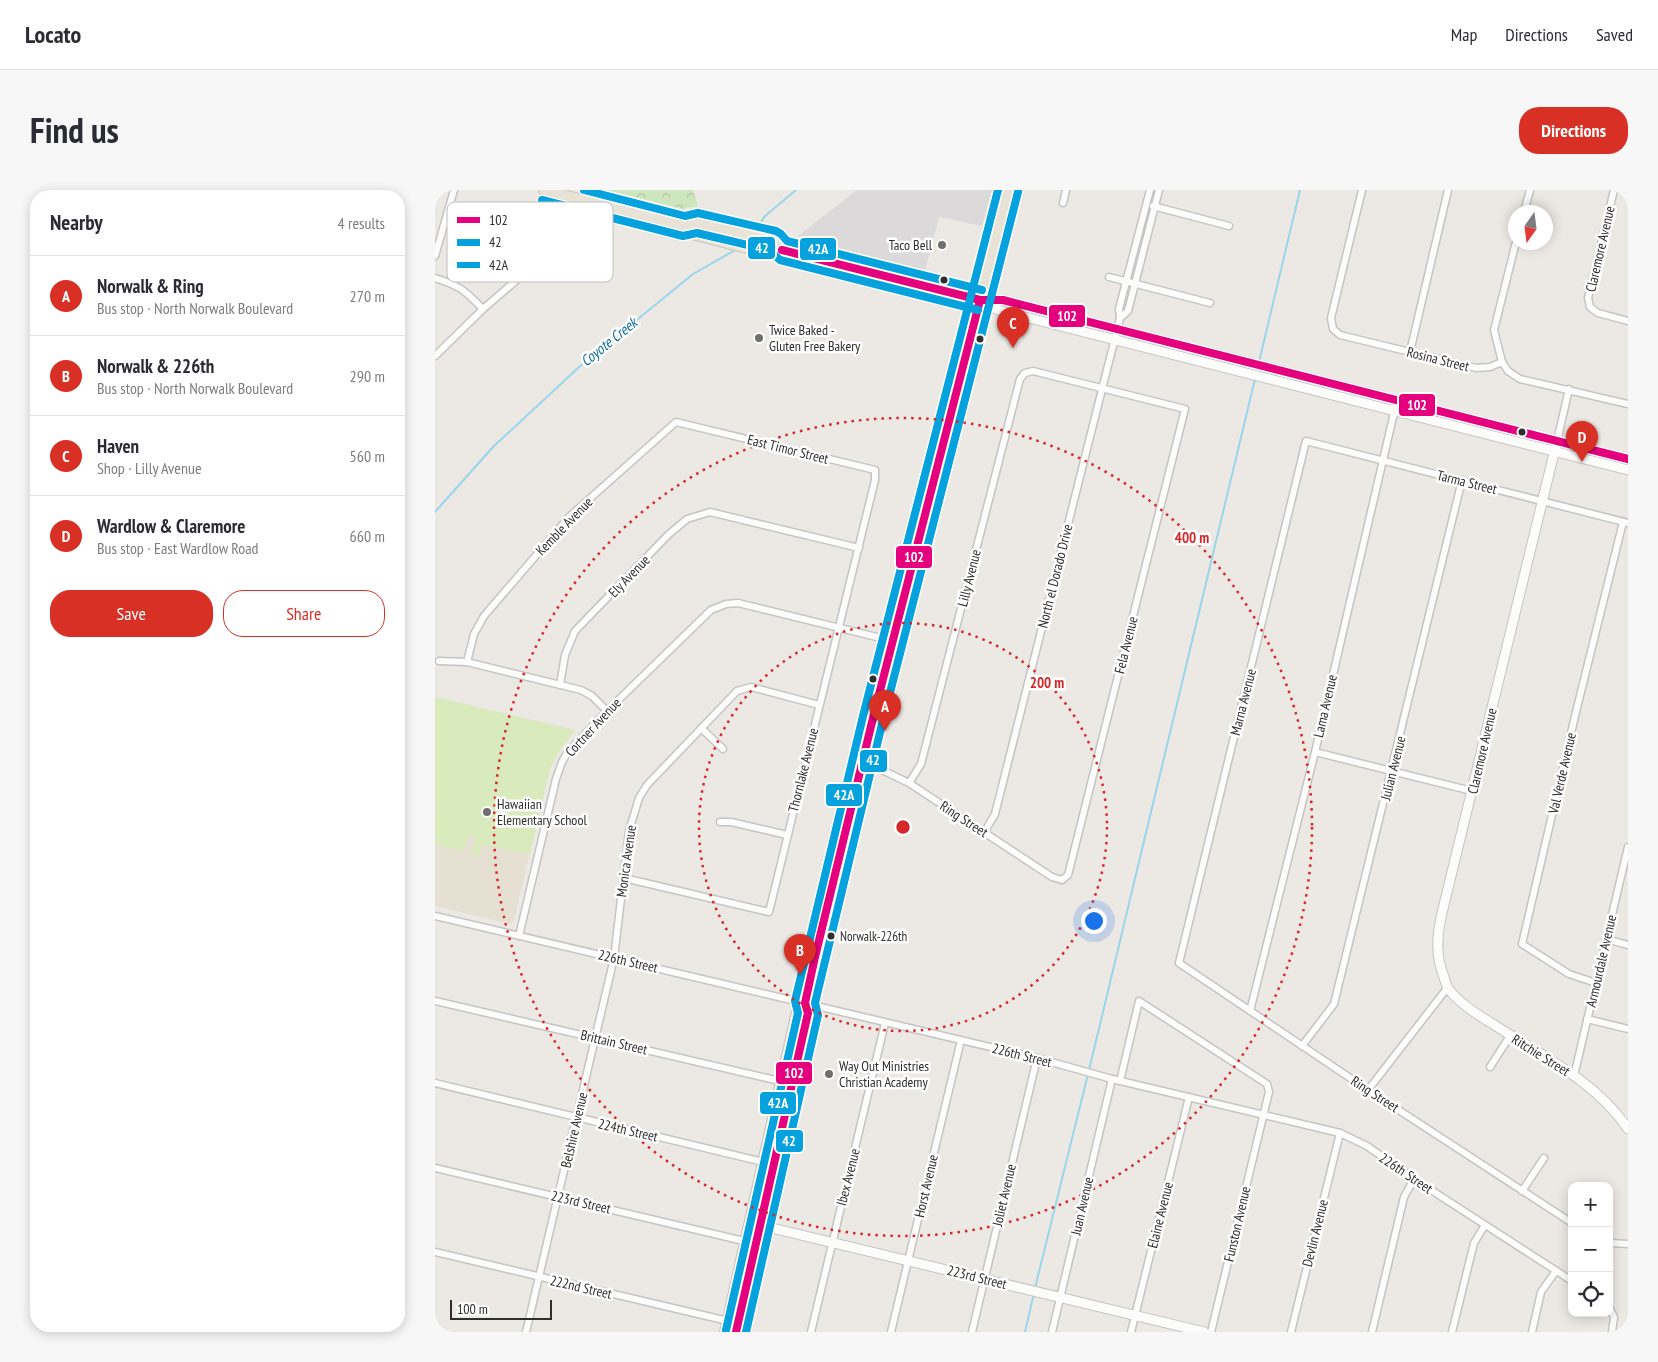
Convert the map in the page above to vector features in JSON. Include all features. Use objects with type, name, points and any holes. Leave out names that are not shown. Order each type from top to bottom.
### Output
[{"type":"main road","points":[[544,190],[591,202]]},
{"type":"main road","points":[[736,1332],[755,1224],[792,1084],[808,1013],[805,1003],[862,764],[1007,190]]},
{"type":"main road","points":[[613,208],[685,226],[696,235],[770,254],[782,250],[980,300],[1003,300],[1628,459]]},
{"type":"main road","points":[[980,300],[998,310],[1628,470]]},
{"type":"main road","name":"Claremore Avenue","points":[[1448,987],[1441,968],[1437,946],[1438,932],[1557,441]]},
{"type":"main road","name":"Ritchie Street","points":[[1448,987],[1470,1009],[1574,1076],[1610,1105],[1628,1129]]},
{"type":"main road","points":[[755,1224],[763,1162],[797,1011],[805,1003]]},
{"type":"main road","name":"223rd Street","points":[[755,1224],[1204,1332]]},
{"type":"main road","points":[[725,1332],[751,1243]]},
{"type":"street","points":[[1063,203],[1066,190]]},
{"type":"street","name":"North el Dorado Drive","points":[[984,833],[995,814],[1121,318],[1119,309],[1149,190]]},
{"type":"street","name":"North el Dorado Drive","points":[[1121,318],[1128,311],[1159,190]]},
{"type":"street","name":"Rosina Street","points":[[1362,190],[1331,318],[1333,329],[1340,335],[1476,368],[1490,367],[1502,362]]},
{"type":"street","points":[[1410,352],[1448,190]]},
{"type":"street","points":[[1526,205],[1530,190]]},
{"type":"street","name":"Claremore Avenue","points":[[1614,190],[1588,298],[1590,308],[1599,313],[1628,321]]},
{"type":"street","points":[[1146,204],[1229,226]]},
{"type":"street","points":[[435,256],[447,214]]},
{"type":"street","points":[[1135,247],[1144,250]]},
{"type":"street","points":[[1514,250],[1494,330],[1502,362],[1508,371],[1520,379],[1628,404]]},
{"type":"street","points":[[1109,277],[1210,303]]},
{"type":"street","points":[[435,278],[462,288],[483,309]]},
{"type":"street","points":[[435,356],[483,309],[514,282]]},
{"type":"street","name":"Lilly Avenue","points":[[909,783],[921,764],[1020,379],[1025,373],[1033,372],[1103,388]]},
{"type":"street","name":"Fela Avenue","points":[[1063,880],[1068,875],[1185,409],[1103,388]]},
{"type":"street","name":"Claremore Avenue","points":[[1557,441],[1569,389]]},
{"type":"street","name":"Lama Avenue","points":[[1250,1011],[1315,752],[1397,400]]},
{"type":"street","name":"Kemble Avenue","points":[[467,662],[474,634],[484,616],[569,518],[676,422],[692,426]]},
{"type":"street","name":"East Timor Street","points":[[692,426],[875,470],[875,480]]},
{"type":"street","name":"Tarma Street","points":[[1306,441],[1626,522]]},
{"type":"street","name":"Marna Avenue","points":[[1179,963],[1306,441]]},
{"type":"street","name":"Thornlake Avenue","points":[[624,878],[769,912],[875,480]]},
{"type":"street","name":"Julian Avenue","points":[[1302,1046],[1335,1004],[1461,480]]},
{"type":"street","name":"Ely Avenue","points":[[560,684],[565,655],[575,631],[668,535],[687,519],[710,512],[859,548]]},
{"type":"street","name":"Val Verde Avenue","points":[[1595,983],[1569,974],[1522,944],[1575,716],[1626,522]]},
{"type":"street","name":"Cortner Avenue","points":[[519,936],[559,770],[567,754],[607,711],[711,610],[726,604],[738,603],[838,628]]},
{"type":"street","points":[[838,628],[893,641]]},
{"type":"street","points":[[439,661],[467,662],[581,690],[592,696],[607,711]]},
{"type":"street","name":"Monica Avenue","points":[[614,958],[629,831],[639,798],[647,786],[737,690],[751,687],[819,705]]},
{"type":"street","points":[[701,728],[723,749]]},
{"type":"street","points":[[1315,752],[1472,791]]},
{"type":"street","name":"Ring Street","points":[[862,764],[882,770],[909,783],[1052,877],[1063,880]]},
{"type":"street","points":[[720,822],[731,822],[787,835]]},
{"type":"street","name":"Armourdale Avenue","points":[[1574,1076],[1595,983],[1626,864],[1628,847]]},
{"type":"street","name":"226th Street","points":[[435,916],[1037,1058],[1112,1079],[1339,1134],[1367,1146],[1568,1279]]},
{"type":"street","points":[[1606,939],[1628,945]]},
{"type":"street","name":"Belshire Avenue","points":[[526,1332],[614,958]]},
{"type":"street","name":"Ring Street","points":[[1179,963],[1368,1090],[1568,1220]]},
{"type":"street","points":[[1368,1090],[1448,987]]},
{"type":"street","name":"Brittain Street","points":[[435,1001],[792,1084]]},
{"type":"street","name":"Funston Avenue","points":[[1120,1081],[1139,1001],[1267,1084],[1269,1092],[1211,1332]]},
{"type":"street","points":[[1587,1019],[1628,1029]]},
{"type":"street","name":"Ibex Avenue","points":[[811,1332],[885,1022]]},
{"type":"street","points":[[1490,1067],[1510,1036]]},
{"type":"street","name":"Horst Avenue","points":[[891,1332],[961,1040]]},
{"type":"street","name":"Joliet Avenue","points":[[971,1332],[1037,1058]]},
{"type":"street","name":"Juan Avenue","points":[[1052,1332],[1112,1079]]},
{"type":"street","name":"224th Street","points":[[435,1083],[763,1162]]},
{"type":"street","name":"Elaine Avenue","points":[[1131,1332],[1189,1097]]},
{"type":"street","name":"Devlin Avenue","points":[[1291,1332],[1339,1134]]},
{"type":"street","points":[[1522,1191],[1543,1158]]},
{"type":"street","name":"223rd Street","points":[[435,1168],[751,1243]]},
{"type":"street","points":[[1372,1332],[1404,1197],[1415,1179]]},
{"type":"street","points":[[1452,1332],[1474,1243],[1485,1225]]},
{"type":"street","points":[[1613,1243],[1628,1244]]},
{"type":"street","name":"222nd Street","points":[[435,1252],[728,1321]]},
{"type":"street","points":[[1532,1332],[1541,1292],[1556,1271]]},
{"type":"street","points":[[1612,1332],[1613,1315]]},
{"type":"shaded area","points":[[857,190],[992,190],[982,226],[939,217],[925,271],[802,239],[798,236]]},
{"type":"shaded area","name":"Hawaiian Elementary School","points":[[435,697],[575,730],[556,756],[550,769],[514,920],[511,924],[435,906]]},
{"type":"green space","points":[[607,190],[693,190],[698,206],[682,209]]},
{"type":"green space","name":"Hawaiian Elementary School","points":[[435,697],[575,730],[556,756],[550,769],[530,854],[482,844],[479,857],[472,854],[476,837],[468,835],[464,851],[435,844],[435,806],[437,804],[435,802]]},
{"type":"waterway","name":"Coyote Creek","points":[[754,232],[765,216],[796,190]]},
{"type":"waterway","points":[[1259,362],[1300,190]]},
{"type":"waterway","name":"Coyote Creek","points":[[435,512],[493,447],[578,368],[693,274],[737,249]]},
{"type":"waterway","points":[[1089,1070],[1255,379]]},
{"type":"waterway","points":[[1035,1288],[1088,1074]]},
{"type":"waterway","points":[[1025,1332],[1034,1293]]},
{"type":"transit line","name":"42A","points":[[584,190],[685,216],[698,213],[776,231],[787,241],[982,290]]},
{"type":"transit line","name":"42A","points":[[726,1330],[798,1013],[795,1001],[863,716],[998,190]]},
{"type":"transit line","name":"42","points":[[746,1332],[818,1015],[815,1003],[883,720],[1018,192]]},
{"type":"transit line","name":"42","points":[[542,200],[550,202]]},
{"type":"transit line","name":"42","points":[[613,218],[683,236],[697,233],[769,250],[780,260],[978,310]]},
{"type":"transit line","name":"102","points":[[782,250],[980,300],[1003,300],[1628,459]]},
{"type":"transit line","name":"102","points":[[736,1332],[808,1013],[805,1003],[815,957],[873,718],[980,300]]},
{"type":"place","name":"Taco Bell","points":[[942,245]]},
{"type":"place","name":"Twice Baked - Gluten Free Bakery","points":[[759,338]]},
{"type":"place","name":"Haven","points":[[1013,348]]},
{"type":"place","name":"Wardlow & Claremore","points":[[1582,462]]},
{"type":"place","name":"Norwalk & Ring","points":[[885,731]]},
{"type":"place","name":"Hawaiian Elementary School","points":[[487,812]]},
{"type":"place","name":"Norwalk-226th","points":[[831,936]]},
{"type":"place","name":"Norwalk & 226th","points":[[800,975]]},
{"type":"place","name":"Way Out Ministries Christian Academy","points":[[829,1074]]}]
